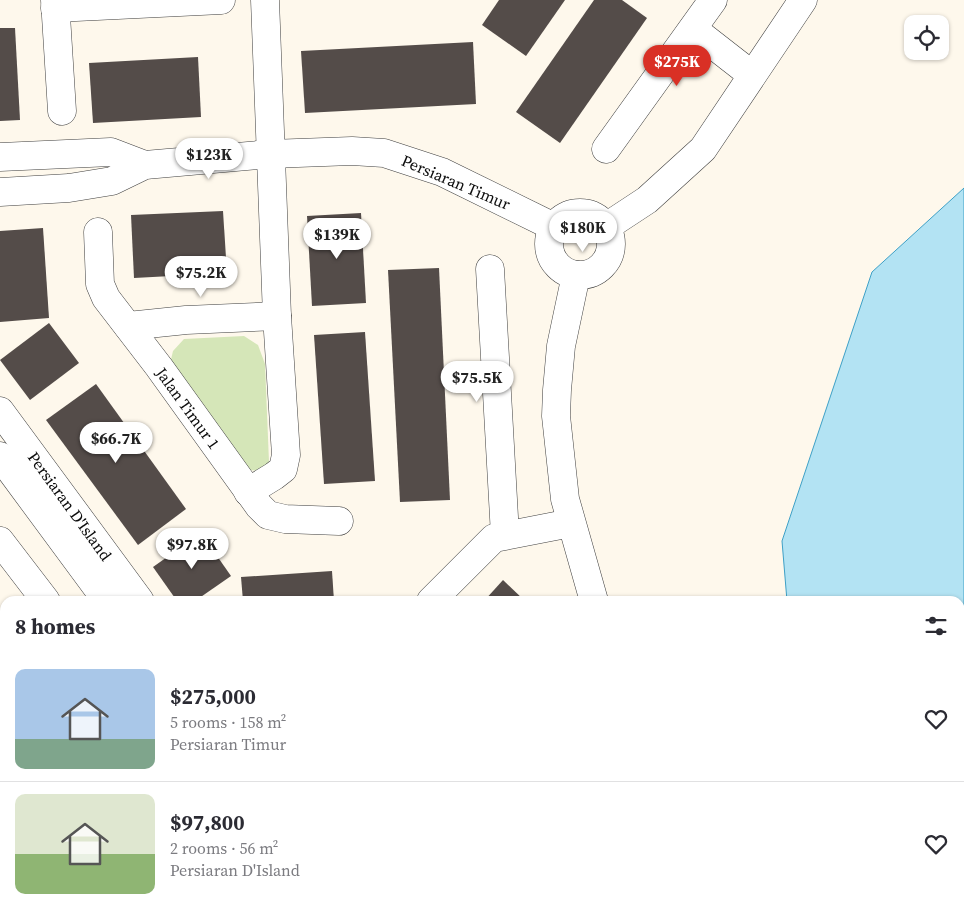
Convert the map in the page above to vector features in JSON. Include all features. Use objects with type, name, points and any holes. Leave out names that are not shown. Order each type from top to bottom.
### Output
[{"type":"street","points":[[62,111],[55,4],[221,0]]},
{"type":"street","points":[[248,492],[282,469],[286,455],[276,316],[265,0]]},
{"type":"street","points":[[606,149],[713,0]]},
{"type":"street","points":[[606,227],[647,200],[703,149],[802,0]]},
{"type":"street","points":[[693,29],[752,75]]},
{"type":"street","name":"Persiaran Timur","points":[[145,165],[270,154],[352,150],[384,152],[442,172],[554,227]]},
{"type":"street","points":[[0,157],[111,152],[145,165]]},
{"type":"street","points":[[0,192],[69,188],[112,181],[145,165]]},
{"type":"street","points":[[580,212],[600,219],[610,236],[611,247],[609,257],[603,265],[586,275],[576,275],[566,271],[552,257],[549,247],[550,236],[554,227],[561,219],[570,214],[580,212]]},
{"type":"street","name":"Jalan Timur 1","points":[[98,232],[100,284],[106,298],[159,367],[259,506],[268,515],[285,519],[339,521]]},
{"type":"street","points":[[490,269],[505,535]]},
{"type":"street","points":[[576,275],[564,331],[556,416],[566,499],[571,523],[593,596]]},
{"type":"street","points":[[128,326],[186,320],[276,316]]},
{"type":"street","points":[[159,367],[162,353],[172,335],[186,320]]},
{"type":"street","name":"Persiaran D'Island","points":[[0,411],[136,596]]},
{"type":"street","name":"Persiaran D'Island","points":[[0,456],[103,596]]},
{"type":"street","points":[[436,596],[494,538],[571,523]]},
{"type":"street","points":[[0,541],[42,596]]},
{"type":"green space","points":[[244,336],[258,345],[265,364],[269,462],[261,471],[249,470],[169,368],[173,351],[184,339]]},
{"type":"water","points":[[964,188],[964,596],[787,596],[782,541],[872,272]]},
{"type":"building","points":[[499,0],[565,0],[526,56],[482,25]]},
{"type":"building","points":[[594,0],[622,0],[647,18],[560,143],[516,112]]},
{"type":"building","points":[[0,28],[15,28],[20,120],[0,121]]},
{"type":"building","points":[[473,42],[476,104],[305,113],[301,51]]},
{"type":"building","points":[[198,57],[201,117],[93,123],[89,63]]},
{"type":"building","points":[[223,211],[227,273],[134,278],[131,215]]},
{"type":"building","points":[[361,213],[366,303],[312,306],[307,216]]},
{"type":"building","points":[[43,228],[49,318],[0,322],[0,231]]},
{"type":"building","points":[[439,268],[450,500],[400,502],[388,270]]},
{"type":"building","points":[[49,323],[79,363],[30,400],[0,360]]},
{"type":"building","points":[[365,332],[375,481],[324,484],[314,335]]},
{"type":"building","points":[[96,384],[186,509],[138,545],[46,420]]},
{"type":"building","points":[[201,533],[231,576],[202,596],[173,596],[153,567]]},
{"type":"building","points":[[332,571],[334,596],[243,596],[241,577]]},
{"type":"building","points":[[503,580],[520,596],[489,596]]}]
